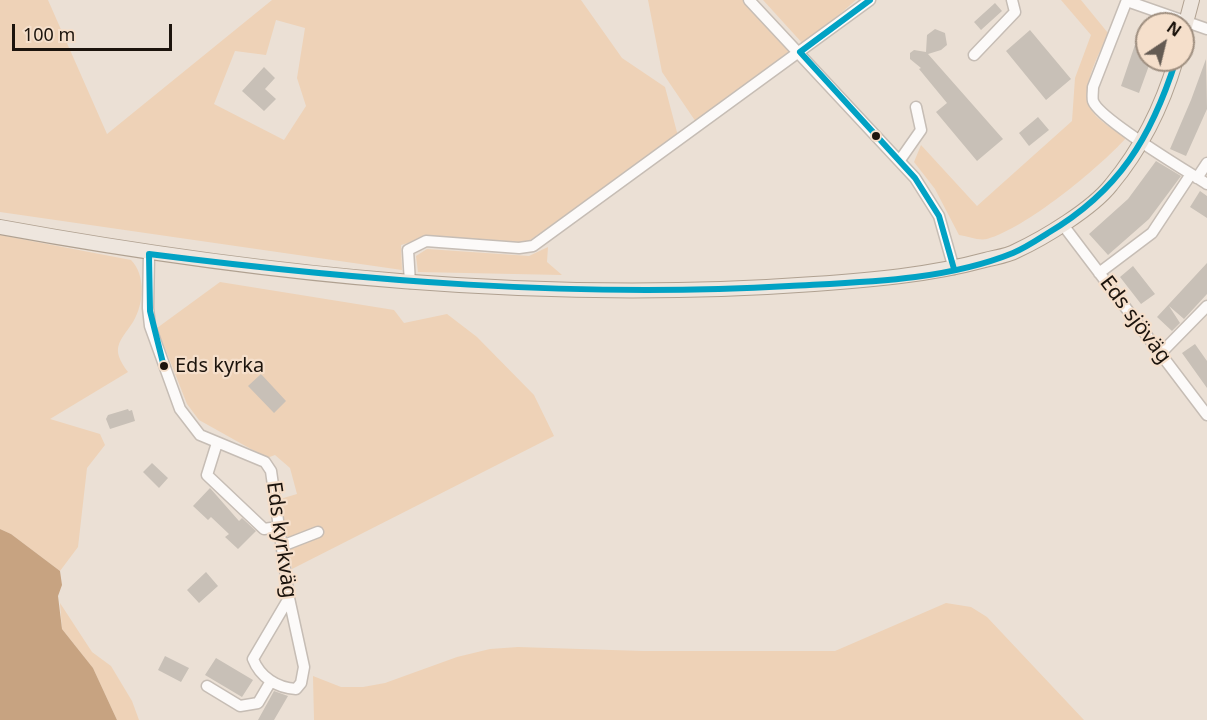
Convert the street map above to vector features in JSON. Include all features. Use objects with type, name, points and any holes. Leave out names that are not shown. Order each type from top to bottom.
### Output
[{"type":"main road","points":[[0,227],[149,254],[410,283],[606,292],[758,288],[859,281],[954,269],[1014,252],[1063,225],[1110,187],[1142,140],[1173,72]]},
{"type":"street","points":[[750,0],[900,160],[932,201],[943,227],[954,269]]},
{"type":"street","points":[[410,283],[408,250],[426,240],[519,248],[533,246],[870,0]]},
{"type":"street","points":[[974,55],[1015,12],[1012,0]]},
{"type":"street","points":[[1151,12],[1127,1],[1093,87],[1093,102],[1102,112],[1207,184]]},
{"type":"street","points":[[900,160],[921,130],[916,108]]},
{"type":"street","points":[[1099,273],[1152,233],[1194,176],[1207,163]]},
{"type":"street","name":"Eds sjöväg","points":[[1063,225],[1207,415]]},
{"type":"street","name":"Eds kyrkväg","points":[[149,254],[150,326],[180,409],[190,426],[200,435],[252,456],[267,465],[271,471],[289,598],[304,667],[301,683],[296,688],[285,688],[271,681]]},
{"type":"street","points":[[1160,354],[1207,306]]},
{"type":"street","points":[[217,443],[207,475],[264,529],[278,527]]},
{"type":"street","points":[[282,546],[296,543],[318,532]]},
{"type":"street","points":[[207,686],[240,706],[258,703],[271,681],[258,670],[253,659],[289,598]]},
{"type":"shaded area","points":[[0,0],[48,0],[107,134],[272,0],[581,0],[622,58],[665,87],[678,136],[526,243],[425,238],[401,245],[402,270],[0,212]],"holes":[[[276,20],[305,28],[297,78],[306,106],[284,140],[214,104],[235,51],[266,55]]]},
{"type":"shaded area","points":[[648,0],[743,0],[793,54],[696,122],[662,72]]},
{"type":"shaded area","points":[[763,0],[856,0],[804,45]]},
{"type":"shaded area","points":[[1061,0],[1081,0],[1108,33],[1091,74],[1088,97],[1090,107],[1096,116],[1126,138],[1080,181],[1021,223],[987,239],[959,235],[935,189],[914,162],[921,145],[977,206],[1072,121],[1075,78],[1091,35]]},
{"type":"shaded area","points":[[0,235],[131,260],[136,266],[141,281],[142,290],[137,315],[121,341],[118,351],[122,364],[128,372],[50,419],[100,434],[105,445],[87,468],[78,547],[60,571],[11,534],[0,529]]},
{"type":"shaded area","points":[[548,247],[547,262],[562,275],[418,272],[416,256],[427,249],[529,256]]},
{"type":"shaded area","points":[[220,282],[394,310],[404,323],[447,314],[477,337],[534,395],[554,436],[292,569],[280,499],[297,494],[290,468],[275,455],[267,458],[199,420],[187,404],[157,328]]},
{"type":"shaded area","points":[[0,529],[11,534],[60,571],[62,585],[58,596],[62,629],[93,668],[117,720],[0,720]]},
{"type":"shaded area","points":[[60,603],[92,652],[111,666],[132,701],[139,720],[117,720],[93,668],[62,629]]},
{"type":"shaded area","points":[[946,603],[971,607],[987,617],[1084,720],[314,720],[313,676],[341,687],[363,687],[385,683],[457,657],[490,649],[518,647],[643,651],[835,651]]},
{"type":"building","points":[[995,3],[1002,11],[981,30],[974,22]]},
{"type":"building","points":[[935,29],[945,33],[947,45],[941,50],[928,54],[1003,139],[977,161],[936,112],[947,103],[919,69],[921,68],[910,59],[910,53],[914,50],[926,52],[927,35]]},
{"type":"building","points":[[1030,30],[1071,79],[1046,100],[1006,51]]},
{"type":"building","points":[[1135,45],[1135,72],[1147,72],[1139,93],[1121,86]]},
{"type":"building","points":[[1206,59],[1207,109],[1186,156],[1170,149]]},
{"type":"building","points":[[264,67],[275,78],[265,89],[276,99],[264,111],[242,91]]},
{"type":"building","points":[[1038,117],[1049,130],[1029,146],[1019,133]]},
{"type":"building","points":[[1156,161],[1181,176],[1149,219],[1108,255],[1089,234],[1128,199]]},
{"type":"building","points":[[1200,191],[1207,196],[1207,218],[1190,207]]},
{"type":"building","points":[[1207,263],[1207,294],[1184,319],[1169,306],[1180,323],[1172,331],[1157,317]]},
{"type":"building","points":[[1133,266],[1155,294],[1141,304],[1120,277]]},
{"type":"building","points":[[1195,344],[1207,361],[1207,388],[1182,353]]},
{"type":"building","name":"Eds kyrka","points":[[261,374],[286,401],[274,413],[248,386]]},
{"type":"building","points":[[132,410],[135,421],[110,429],[106,419],[108,415]]},
{"type":"building","points":[[152,463],[168,478],[159,488],[143,472]]},
{"type":"building","points":[[210,488],[239,521],[242,518],[256,531],[238,549],[225,537],[229,534],[211,517],[208,520],[193,506]]},
{"type":"building","points":[[206,572],[218,586],[199,603],[187,590]]},
{"type":"building","points":[[165,656],[189,668],[181,682],[158,670]]},
{"type":"building","points":[[216,658],[253,680],[242,697],[205,675]]},
{"type":"building","points":[[274,691],[288,696],[274,720],[258,720]]},
{"type":"transit line","points":[[800,52],[870,0]]},
{"type":"transit line","points":[[800,52],[915,178],[939,216],[954,269]]},
{"type":"transit line","points":[[149,254],[389,279],[549,288],[709,289],[846,283],[931,275],[987,262],[1013,253],[1073,217],[1113,180],[1129,160],[1155,114],[1172,72]]},
{"type":"transit line","points":[[149,254],[150,311],[164,367]]},
{"type":"place","name":"Eds kyrka","points":[[164,366]]}]
